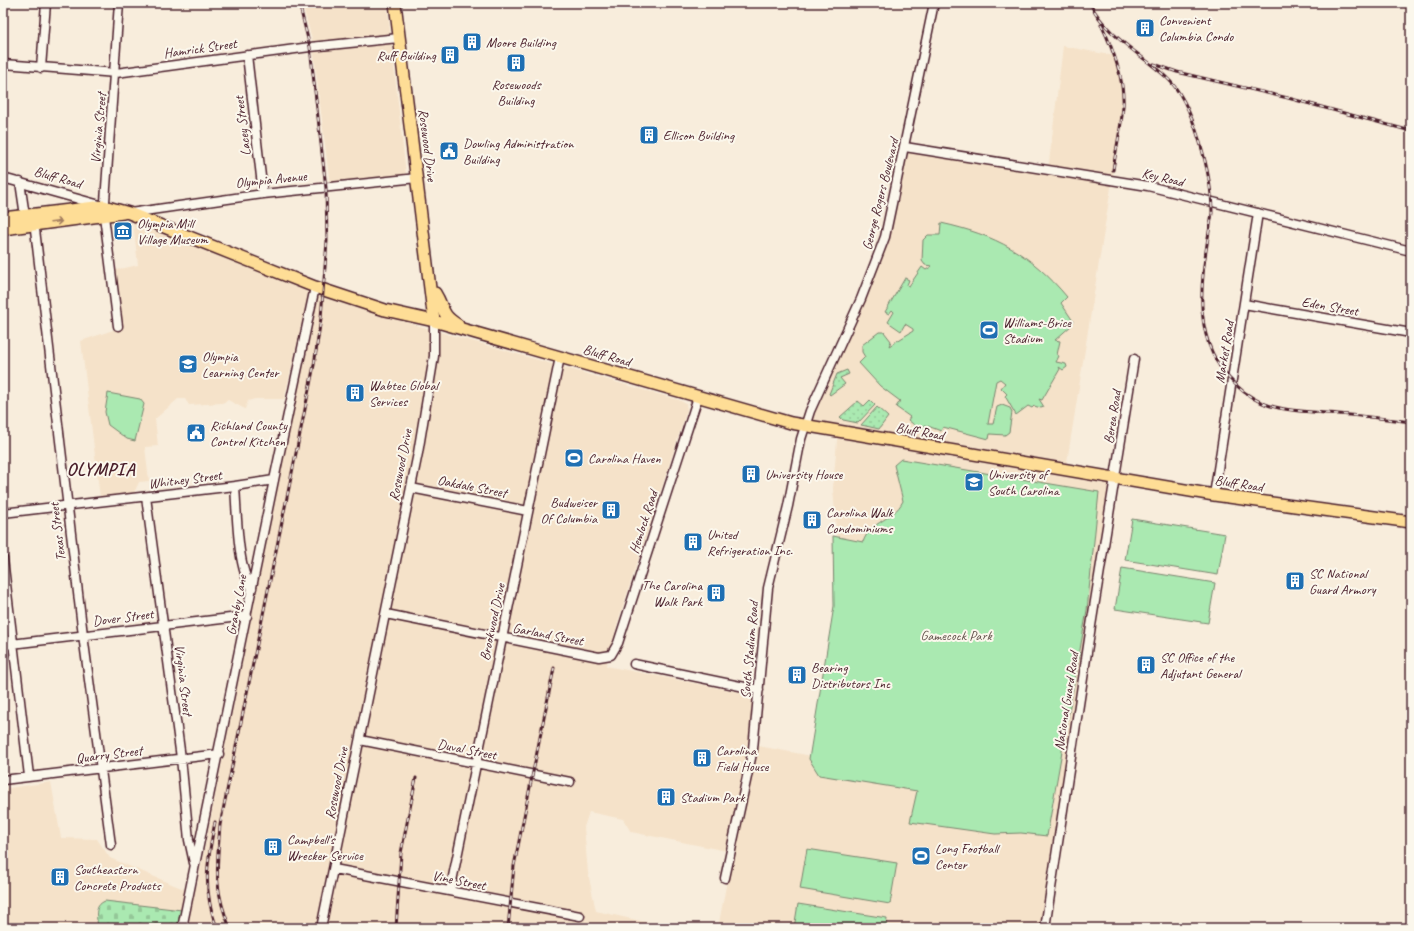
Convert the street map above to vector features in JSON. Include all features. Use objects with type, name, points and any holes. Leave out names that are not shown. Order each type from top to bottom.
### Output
[{"type":"main road","name":"Rosewood Drive","points":[[396,3],[434,321]]},
{"type":"main road","name":"Olympia Avenue","points":[[3,229],[31,218],[74,210],[129,213]]},
{"type":"main road","name":"Olympia Avenue","points":[[3,218],[31,218],[104,211]]},
{"type":"main road","name":"Bluff Road","points":[[129,213],[315,287],[385,310],[434,321],[698,397],[805,426],[1214,494],[1411,522]]},
{"type":"main road","points":[[430,285],[446,317],[467,331]]},
{"type":"street","points":[[42,68],[46,3]]},
{"type":"street","name":"Virginia Street","points":[[118,326],[104,211],[116,73],[120,3]]},
{"type":"street","name":"George Rogers Boulevard","points":[[805,426],[810,411],[879,254],[888,225],[934,3]]},
{"type":"street","name":"Hamrick Street","points":[[4,64],[116,73],[247,55],[400,38]]},
{"type":"street","name":"Lacey Street","points":[[247,55],[263,194]]},
{"type":"street","name":"Key Road","points":[[905,147],[1148,186],[1411,251]]},
{"type":"street","name":"Bluff Road","points":[[3,178],[75,198],[104,211]]},
{"type":"street","name":"Olympia Avenue","points":[[129,213],[263,194],[417,178]]},
{"type":"street","name":"Texas Street","points":[[20,182],[31,218],[111,846]]},
{"type":"street","points":[[74,210],[75,198]]},
{"type":"street","name":"Market Road","points":[[1214,494],[1258,212]]},
{"type":"street","name":"Granby Lane","points":[[182,928],[315,287]]},
{"type":"street","name":"Eden Street","points":[[1244,304],[1411,333]]},
{"type":"street","name":"Rosewood Drive","points":[[321,928],[411,488],[434,356],[434,321]]},
{"type":"street","name":"Brookwood Drive","points":[[450,892],[560,357]]},
{"type":"street","name":"Berea Road","points":[[1115,478],[1134,359]]},
{"type":"street","name":"Hemlock Road","points":[[611,654],[618,643],[698,397]]},
{"type":"street","name":"South Stadium Road","points":[[725,878],[753,749],[768,588],[805,426]]},
{"type":"street","name":"National Guard Road","points":[[1045,928],[1115,478]]},
{"type":"street","name":"Whitney Street","points":[[3,513],[146,497],[274,480]]},
{"type":"street","points":[[235,486],[243,566],[247,581],[252,588]]},
{"type":"street","name":"Oakdale Street","points":[[411,488],[528,511]]},
{"type":"street","name":"Virginia Street","points":[[146,497],[181,758],[189,840],[194,866]]},
{"type":"street","points":[[3,559],[29,776]]},
{"type":"street","name":"Garland Street","points":[[386,614],[599,658],[611,654]]},
{"type":"street","name":"Dover Street","points":[[3,645],[246,616]]},
{"type":"street","points":[[634,664],[759,690]]},
{"type":"street","name":"Duval Street","points":[[360,740],[570,782]]},
{"type":"street","name":"Quarry Street","points":[[3,780],[219,754]]},
{"type":"street","name":"Vine Street","points":[[334,869],[580,916]]},
{"type":"shaded area","points":[[302,3],[387,3],[406,175],[330,185],[312,39]]},
{"type":"shaded area","name":"University of South Carolina","points":[[1063,46],[1115,56],[1122,85],[1121,125],[1066,468],[1115,477],[1044,928],[718,928],[753,745],[817,757],[839,565],[833,488],[838,428],[806,420],[886,229],[904,147],[1048,171]]},
{"type":"shaded area","name":"Olympia Learning Center","points":[[133,221],[306,290],[309,294],[284,399],[255,399],[248,401],[245,409],[228,400],[222,403],[189,405],[185,399],[178,399],[155,419],[158,446],[145,447],[149,481],[139,482],[134,493],[100,497],[81,341],[122,327],[116,270],[138,265]]},
{"type":"shaded area","points":[[317,292],[351,305],[426,328],[679,400],[686,404],[687,410],[619,618],[606,666],[755,695],[741,792],[727,851],[631,832],[623,819],[589,812],[584,827],[588,873],[596,911],[672,928],[188,928],[191,910],[96,908],[98,928],[3,928],[3,789],[51,782],[61,838],[97,839],[110,858],[186,890],[197,886]]},
{"type":"green space","name":"Williams-Brice Stadium","points":[[941,223],[996,240],[1011,248],[1040,269],[1067,297],[1061,303],[1073,321],[1072,325],[1055,340],[1060,341],[1057,355],[1059,356],[1056,362],[1066,364],[1067,367],[1063,370],[1059,367],[1060,369],[1042,400],[1039,399],[1044,407],[1041,408],[1034,406],[1032,408],[1028,406],[1016,415],[1005,396],[1007,394],[1001,388],[1005,383],[1000,379],[996,381],[988,424],[993,424],[997,407],[1002,405],[1010,408],[1012,412],[1009,432],[1005,435],[990,434],[989,439],[943,427],[941,431],[925,425],[923,428],[919,426],[918,428],[908,420],[910,417],[896,407],[900,401],[880,386],[859,363],[865,357],[862,352],[862,345],[879,332],[884,332],[891,341],[889,346],[913,331],[913,329],[905,324],[901,331],[888,322],[894,312],[892,310],[889,314],[885,312],[905,278],[909,280],[907,285],[909,286],[922,267],[926,270],[932,266],[925,265],[922,261],[923,240],[928,235],[940,235]]},
{"type":"green space","points":[[847,370],[849,374],[840,378],[845,384],[830,395],[829,394],[837,374]]},
{"type":"green space","points":[[108,393],[140,399],[144,404],[135,441],[127,439],[108,425],[105,412]]},
{"type":"green space","points":[[870,400],[875,405],[858,423],[843,420],[840,417],[858,401],[864,406]]},
{"type":"green space","points":[[877,407],[888,417],[879,429],[861,425]]},
{"type":"green space","name":"Gamecock Park","points":[[901,459],[1099,492],[1087,610],[1047,836],[1021,833],[995,834],[910,822],[917,791],[819,775],[809,759],[834,606],[833,536],[863,542],[871,529],[899,508],[903,501],[894,465]]},
{"type":"green space","points":[[1132,519],[1225,534],[1218,575],[1125,560]]},
{"type":"green space","points":[[1122,568],[1215,583],[1208,623],[1115,609]]},
{"type":"green space","points":[[807,849],[897,863],[890,904],[800,889]]},
{"type":"green space","points":[[105,901],[182,910],[178,928],[98,928],[97,909],[101,903]]},
{"type":"green space","points":[[798,904],[887,918],[886,928],[794,928]]},
{"type":"railway","points":[[230,928],[221,901],[219,889],[217,866],[220,825],[314,365],[321,318],[327,241],[326,188],[310,47],[299,3]]},
{"type":"railway","points":[[1090,3],[1097,15],[1114,35],[1156,68],[1176,89],[1185,104],[1200,141],[1209,180],[1212,213],[1202,281],[1202,304],[1204,326],[1210,347],[1220,367],[1244,392],[1254,399],[1270,406],[1298,411],[1411,422]]},
{"type":"railway","points":[[1101,24],[1117,64],[1123,96],[1122,115],[1113,170]]},
{"type":"railway","points":[[1154,64],[1177,72],[1288,98],[1411,131]]},
{"type":"railway","points":[[508,928],[514,866],[554,668]]},
{"type":"railway","points":[[396,928],[401,853],[416,778]]},
{"type":"railway","points":[[215,822],[207,875],[209,901],[217,928]]},
{"type":"place","name":"Convenient Columbia Condo","points":[[1145,28]]},
{"type":"place","name":"Moore Building","points":[[472,42]]},
{"type":"place","name":"Ruff Building","points":[[450,55]]},
{"type":"place","name":"Rosewoods Building","points":[[516,63]]},
{"type":"place","name":"Ellison Building","points":[[649,135]]},
{"type":"place","name":"Dowling Administration Building","points":[[449,151]]},
{"type":"place","name":"Olympia Mill Village Museum","points":[[123,231]]},
{"type":"place","name":"Williams-Brice Stadium","points":[[989,330]]},
{"type":"place","name":"Olympia Learning Center","points":[[188,364]]},
{"type":"place","name":"Wabtec Global Services","points":[[355,393]]},
{"type":"place","name":"Richland County Control Kitchen","points":[[196,433]]},
{"type":"place","name":"Carolina Haven","points":[[574,458]]},
{"type":"place","name":"University House","points":[[751,474]]},
{"type":"place","name":"University of South Carolina","points":[[974,482]]},
{"type":"place","name":"Budweiser Of Columbia","points":[[611,510]]},
{"type":"place","name":"Carolina Walk Condominiums","points":[[812,520]]},
{"type":"place","name":"United Refrigeration Inc.","points":[[693,542]]},
{"type":"place","name":"SC National Guard Armory","points":[[1295,581]]},
{"type":"place","name":"The Carolina Walk Park","points":[[716,593]]},
{"type":"place","name":"SC Office of the Adjutant General","points":[[1146,665]]},
{"type":"place","name":"Bearing Distributors Inc","points":[[797,675]]},
{"type":"place","name":"Carolina Field House","points":[[702,758]]},
{"type":"place","name":"Stadium Park","points":[[666,797]]},
{"type":"place","name":"Campbell's Wrecker Service","points":[[273,847]]},
{"type":"place","name":"Long Football Center","points":[[921,856]]},
{"type":"place","name":"Southeastern Concrete Products","points":[[60,877]]},
{"type":"district","name":"OLYMPIA","points":[[101,469]]}]
